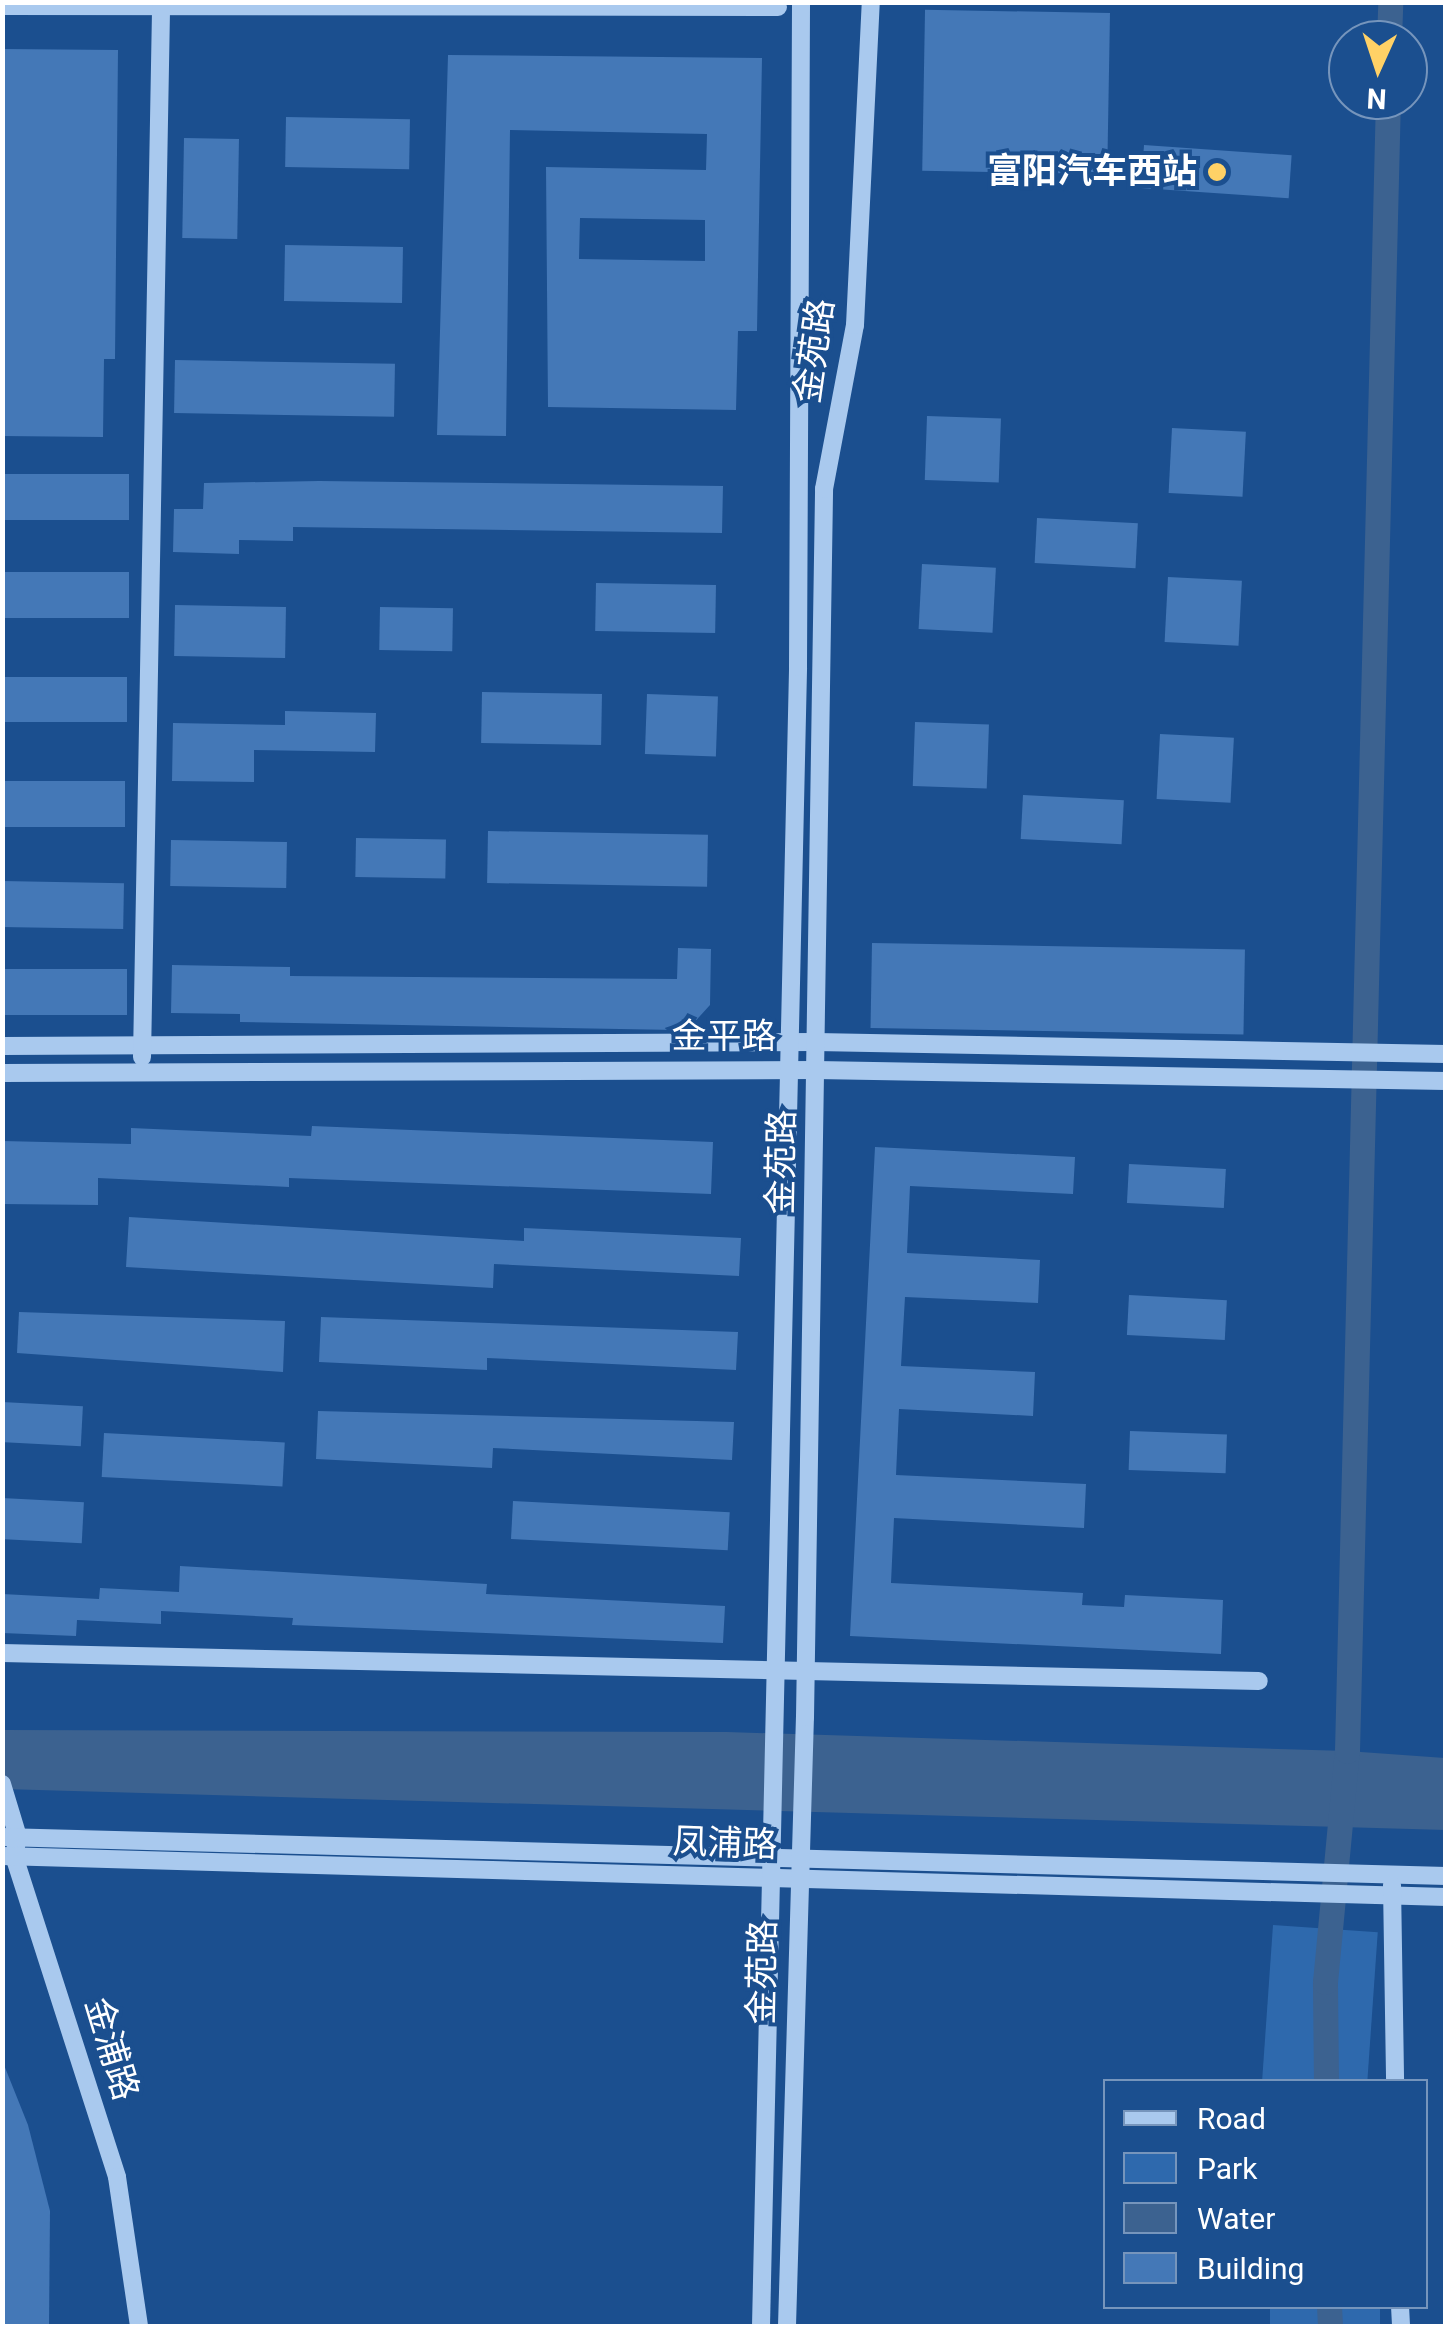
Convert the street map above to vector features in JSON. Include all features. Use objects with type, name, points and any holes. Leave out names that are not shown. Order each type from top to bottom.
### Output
[{"type":"street","name":"金苑路","points":[[761,2326],[780,1672],[801,2]]},
{"type":"street","name":"金苑路","points":[[787,2326],[806,1673],[824,489],[855,325],[871,2]]},
{"type":"street","points":[[2,6],[778,6]]},
{"type":"street","points":[[142,1072],[161,7]]},
{"type":"street","name":"金平路","points":[[2,1046],[816,1042],[1446,1054]]},
{"type":"street","name":"金平路","points":[[2,1072],[816,1070],[1446,1081]]},
{"type":"street","points":[[2,1654],[1259,1680]]},
{"type":"street","name":"金浦路","points":[[4,1790],[8,1846],[117,2177],[139,2326]]},
{"type":"street","name":"凤浦路","points":[[8,1846],[775,1856],[1446,1876]]},
{"type":"street","name":"凤浦路","points":[[8,1846],[798,1879],[1446,1897]]},
{"type":"street","points":[[1392,1874],[1396,2079]]},
{"type":"green space","points":[[1273,1925],[1378,1932],[1367,2079],[1262,2079]]},
{"type":"green space","points":[[1270,2309],[1380,2309],[1380,2326],[1270,2326]]},
{"type":"water","points":[[3,1730],[727,1732],[1347,1751],[1445,1758],[1446,1830],[3,1789]]},
{"type":"building","points":[[925,10],[1110,13],[1107,174],[922,171]]},
{"type":"building","points":[[2,49],[118,50],[115,359],[104,359],[103,437],[2,436]]},
{"type":"building","points":[[448,55],[762,58],[757,331],[738,331],[736,410],[548,407],[546,167],[706,170],[707,134],[510,130],[506,436],[437,435]],"holes":[[[580,218],[705,220],[705,261],[579,259]]]},
{"type":"building","points":[[286,117],[410,119],[409,169],[285,167]]},
{"type":"building","points":[[184,138],[239,139],[237,239],[182,238]]},
{"type":"building","name":"富阳汽车西站","points":[[1144,145],[1292,155],[1289,198],[1141,188]]},
{"type":"building","points":[[285,245],[403,247],[402,303],[284,301]]},
{"type":"building","points":[[175,360],[395,364],[394,417],[174,413]]},
{"type":"building","points":[[927,416],[1001,419],[999,483],[925,480]]},
{"type":"building","points":[[1172,428],[1246,432],[1242,497],[1169,493]]},
{"type":"building","points":[[2,474],[129,474],[129,520],[2,520]]},
{"type":"building","points":[[204,483],[723,486],[722,533],[293,527],[293,541],[239,540],[239,554],[173,552],[174,509],[203,509]]},
{"type":"building","points":[[1037,518],[1138,523],[1136,568],[1035,563]]},
{"type":"building","points":[[922,564],[996,568],[992,633],[919,629]]},
{"type":"building","points":[[2,572],[129,572],[129,618],[2,618]]},
{"type":"building","points":[[1168,577],[1242,581],[1238,646],[1165,642]]},
{"type":"building","points":[[596,583],[716,585],[715,633],[595,631]]},
{"type":"building","points":[[175,605],[286,607],[285,658],[174,656]]},
{"type":"building","points":[[380,607],[453,608],[452,651],[379,650]]},
{"type":"building","points":[[2,677],[127,677],[127,722],[2,722]]},
{"type":"building","points":[[482,692],[602,694],[601,745],[481,743]]},
{"type":"building","points":[[647,694],[718,696],[716,756],[645,754]]},
{"type":"building","points":[[285,711],[376,713],[375,752],[254,750],[254,782],[172,781],[173,723],[285,725]]},
{"type":"building","points":[[915,722],[989,725],[987,789],[913,786]]},
{"type":"building","points":[[1160,734],[1234,738],[1230,803],[1157,799]]},
{"type":"building","points":[[2,781],[125,781],[125,827],[2,827]]},
{"type":"building","points":[[1023,795],[1124,800],[1122,844],[1021,839]]},
{"type":"building","points":[[488,831],[708,835],[707,887],[487,883]]},
{"type":"building","points":[[356,838],[446,840],[445,879],[355,877]]},
{"type":"building","points":[[171,840],[287,842],[286,888],[170,886]]},
{"type":"building","points":[[2,881],[124,883],[123,929],[2,927]]},
{"type":"building","points":[[872,943],[1245,950],[1243,1034],[871,1028]]},
{"type":"building","points":[[678,948],[711,949],[710,1005],[690,1027],[676,1030],[240,1022],[240,1014],[171,1013],[172,965],[290,967],[290,976],[677,979]]},
{"type":"building","points":[[2,969],[127,969],[127,1015],[2,1015]]},
{"type":"building","points":[[312,1126],[713,1142],[711,1194],[289,1178],[289,1187],[98,1178],[98,1205],[2,1204],[2,1141],[131,1144],[131,1128],[311,1136]]},
{"type":"building","points":[[875,1147],[1075,1157],[1073,1194],[910,1186],[907,1253],[1040,1260],[1038,1303],[905,1297],[901,1366],[1035,1372],[1033,1416],[899,1409],[896,1475],[1086,1484],[1084,1528],[894,1518],[891,1583],[1083,1593],[1082,1605],[1124,1607],[1125,1595],[1223,1600],[1221,1654],[850,1636]]},
{"type":"building","points":[[1129,1164],[1226,1169],[1224,1208],[1127,1203]]},
{"type":"building","points":[[129,1217],[524,1241],[524,1228],[741,1238],[739,1276],[494,1264],[493,1288],[126,1267]]},
{"type":"building","points":[[1129,1295],[1227,1300],[1225,1340],[1127,1335]]},
{"type":"building","points":[[19,1312],[285,1321],[283,1372],[17,1353]]},
{"type":"building","points":[[321,1317],[738,1332],[736,1370],[487,1358],[487,1370],[319,1362]]},
{"type":"building","points":[[2,1402],[83,1406],[81,1446],[2,1442]]},
{"type":"building","points":[[318,1411],[734,1422],[732,1460],[493,1448],[492,1468],[316,1459]]},
{"type":"building","points":[[1130,1431],[1227,1434],[1226,1473],[1129,1470]]},
{"type":"building","points":[[104,1433],[285,1442],[282,1486],[102,1477]]},
{"type":"building","points":[[2,1498],[84,1502],[82,1543],[2,1539]]},
{"type":"building","points":[[513,1501],[730,1512],[728,1550],[511,1539]]},
{"type":"building","points":[[180,1566],[487,1584],[486,1594],[725,1606],[723,1643],[292,1625],[293,1618],[161,1611],[161,1624],[77,1620],[76,1636],[2,1633],[2,1594],[99,1599],[100,1588],[179,1592]]},
{"type":"building","points":[[2,2060],[28,2125],[50,2211],[49,2326],[2,2326]]},
{"type":"waterway","points":[[1390,2],[1390,20]]},
{"type":"waterway","points":[[1326,2079],[1325,1982],[1347,1751],[1388,120]]},
{"type":"waterway","points":[[1329,2309],[1330,2326]]},
{"type":"place","name":"富阳汽车西站","points":[[1217,172]]}]
